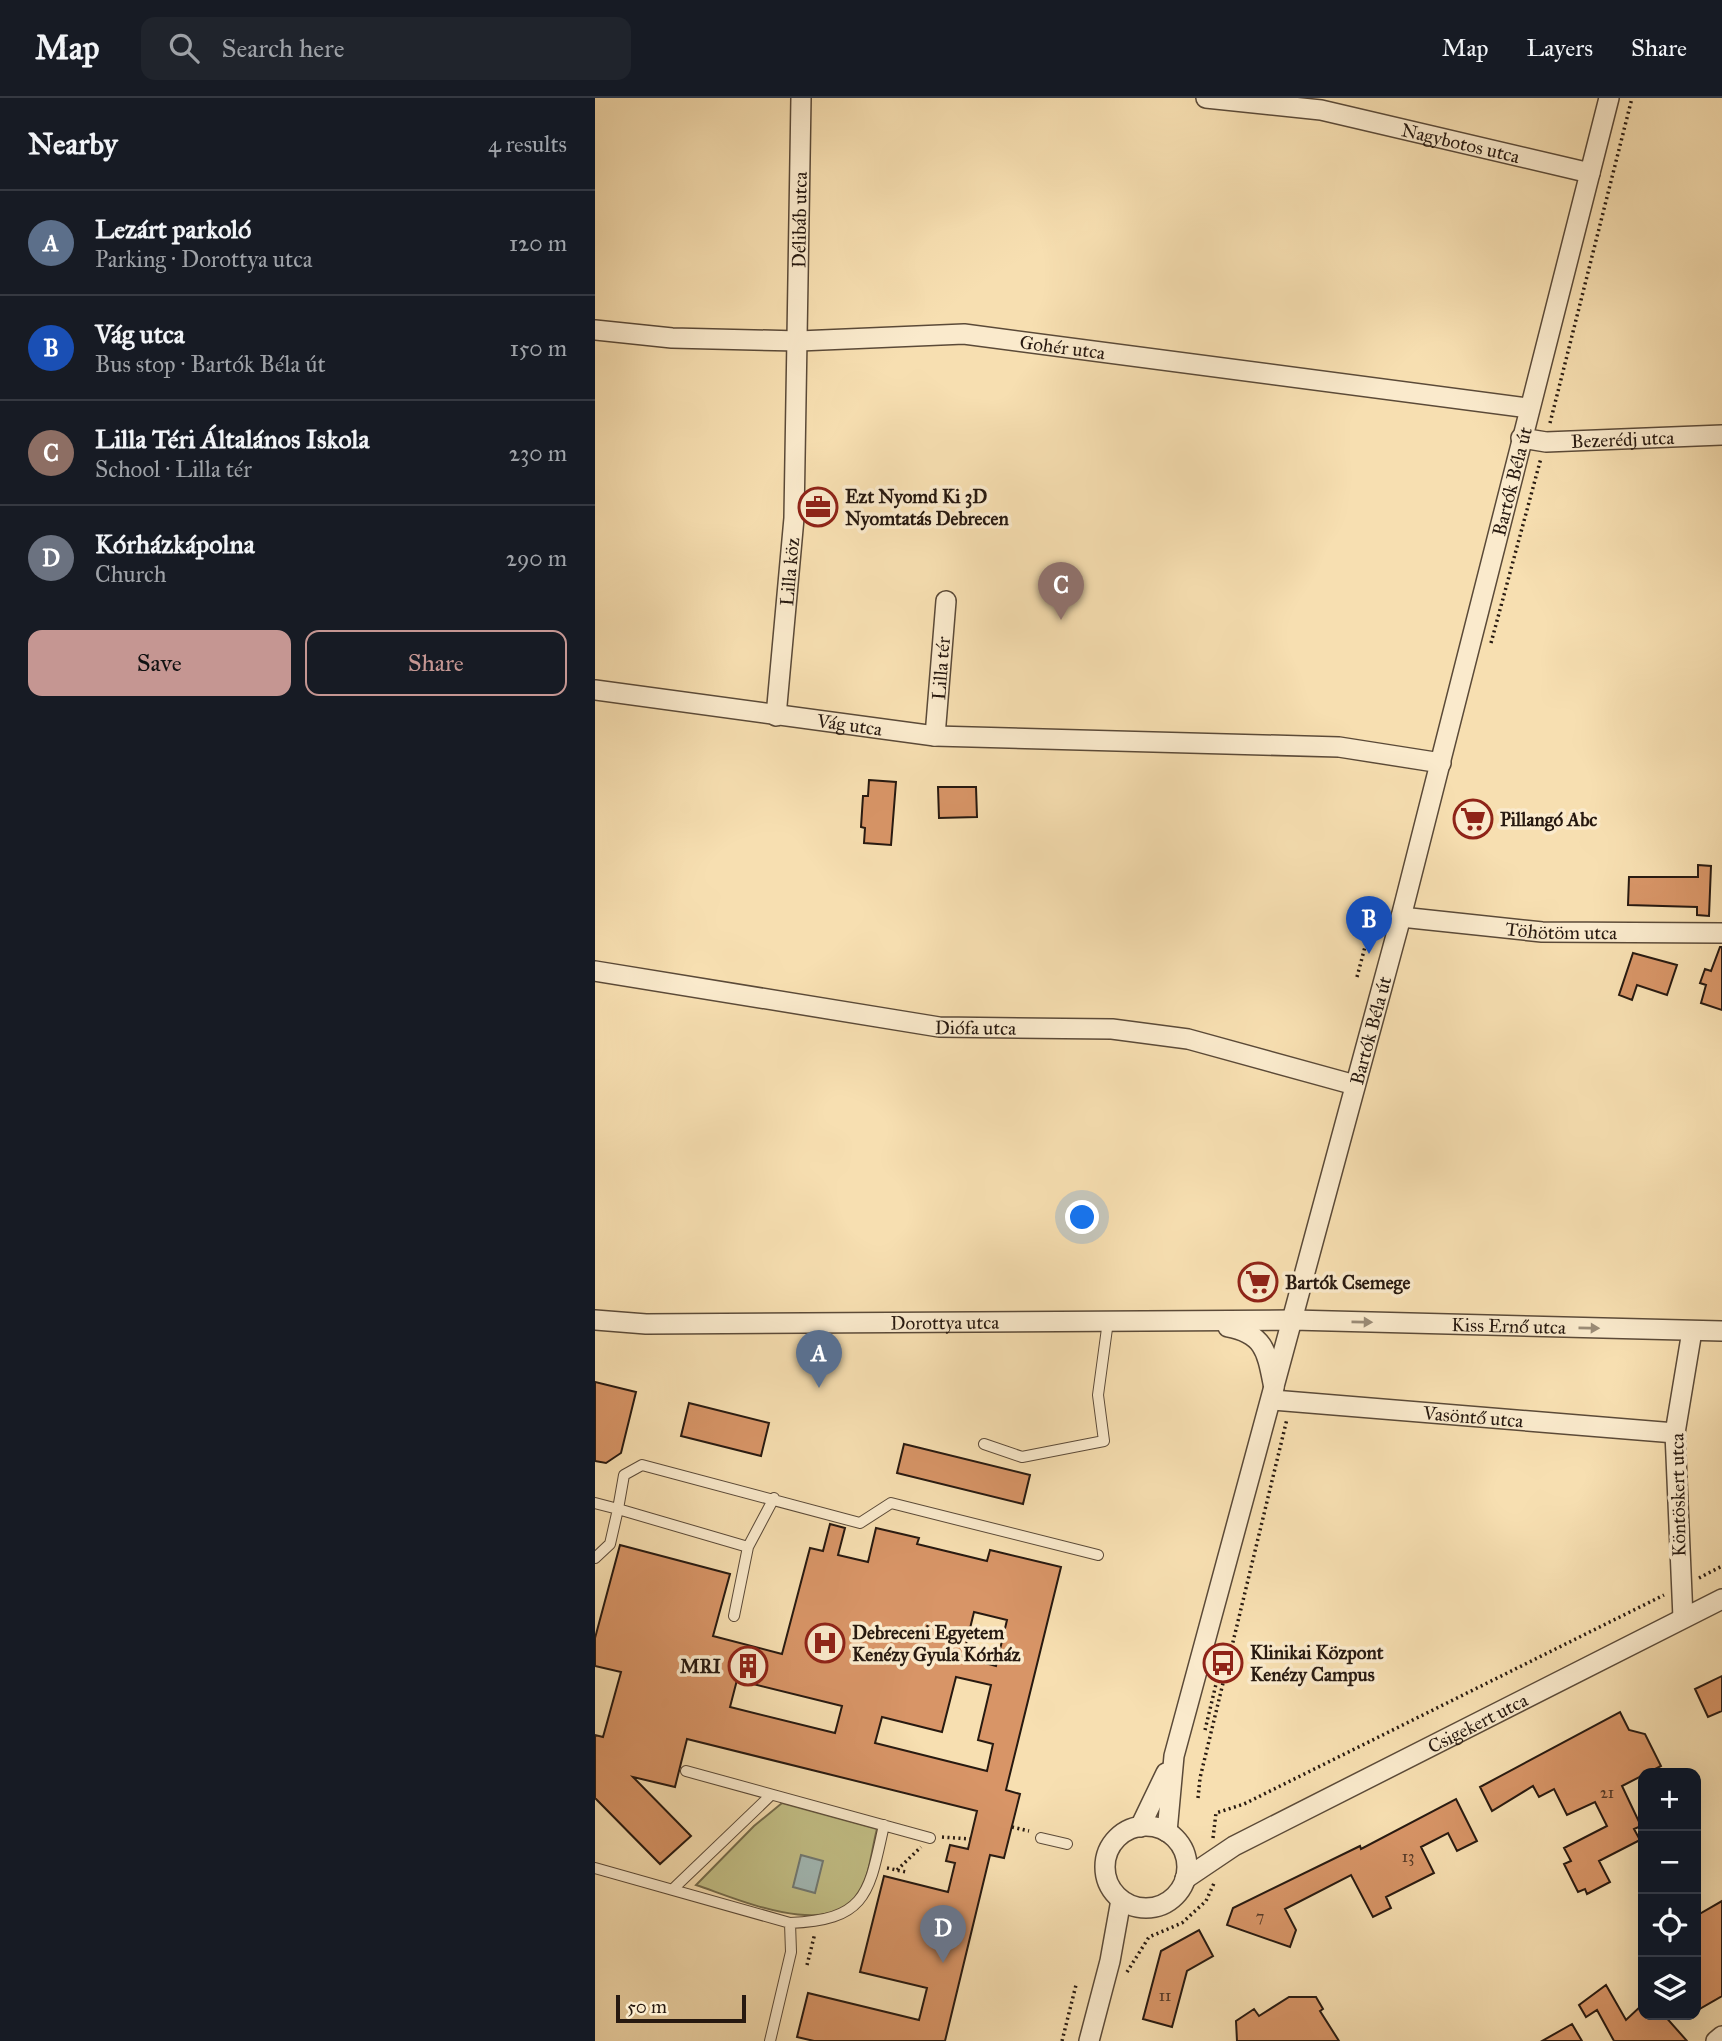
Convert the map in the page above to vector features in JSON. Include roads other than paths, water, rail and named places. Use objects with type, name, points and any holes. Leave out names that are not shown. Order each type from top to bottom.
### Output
[{"type":"street","name":"Délibáb utca","points":[[799,341],[801,98]]},
{"type":"street","name":"Nagybotos utca","points":[[1206,98],[1321,110],[1590,173]]},
{"type":"street","name":"Bartók Béla út","points":[[1174,1756],[1274,1396],[1401,917],[1528,408],[1609,98]]},
{"type":"street","name":"Gohér utca","points":[[595,330],[673,338],[799,341],[964,334],[1528,408]]},
{"type":"street","name":"Lilla köz","points":[[776,716],[795,518],[799,341]]},
{"type":"street","name":"Bezerédj utca","points":[[1521,438],[1546,442],[1722,435]]},
{"type":"street","name":"Lilla tér","points":[[935,736],[946,601]]},
{"type":"street","name":"Vág utca","points":[[595,690],[935,736],[1339,747],[1441,763]]},
{"type":"street","name":"Töhötöm utca","points":[[1401,917],[1542,932],[1722,933]]},
{"type":"street","name":"Diófa utca","points":[[595,971],[939,1027],[1112,1030],[1188,1039],[1355,1085]]},
{"type":"street","name":"Dorottya utca","points":[[595,1320],[646,1324],[1293,1320]]},
{"type":"street","name":"Kiss Ernő utca","points":[[1293,1320],[1722,1331]]},
{"type":"street","points":[[1196,1321],[1242,1330],[1257,1338],[1265,1351],[1274,1396]]},
{"type":"street","name":"Köntöskert utca","points":[[1683,1618],[1675,1433],[1692,1331]]},
{"type":"street","name":"Vasöntő utca","points":[[1274,1396],[1675,1433]]},
{"type":"street","name":"Csigekert utca","points":[[1234,1846],[1721,1601]]},
{"type":"street","points":[[1140,1827],[1174,1756]]},
{"type":"street","points":[[1167,1832],[1174,1756]]},
{"type":"street","points":[[1145,1909],[1121,1900],[1106,1876],[1108,1851],[1127,1831],[1140,1827],[1167,1832],[1184,1852],[1185,1879]]},
{"type":"street","points":[[1184,1852],[1234,1846]]},
{"type":"street","points":[[1109,1961],[1124,1934],[1145,1909],[1170,1900],[1185,1879],[1234,1846]]},
{"type":"street","points":[[1089,2041],[1121,1900]]},
{"type":"street","points":[[1716,2041],[1722,2036]]},
{"type":"lane","points":[[985,1444],[1022,1457],[1104,1441],[1098,1395],[1108,1321]]},
{"type":"lane","points":[[595,1558],[610,1544],[624,1475],[642,1465],[860,1523],[891,1503],[1098,1555]]},
{"type":"lane","points":[[734,1616],[748,1547],[774,1498]]},
{"type":"lane","points":[[595,1503],[748,1547]]},
{"type":"lane","points":[[686,1771],[930,1838]]},
{"type":"lane","points":[[674,1888],[771,1795]]},
{"type":"lane","points":[[595,1868],[674,1888],[790,1923],[819,1922],[860,1902],[870,1887],[884,1825]]},
{"type":"lane","points":[[1041,1838],[1067,1844]]},
{"type":"lane","points":[[770,2041],[791,1952],[790,1923]]},
{"type":"water","points":[[801,1855],[823,1861],[815,1893],[793,1887]]},
{"type":"place","name":"Ezt Nyomd Ki 3D Nyomtatás Debrecen","points":[[818,507]]},
{"type":"place","name":"Lilla Téri Általános Iskola","points":[[1061,620]]},
{"type":"place","name":"Pillangó Abc","points":[[1473,819]]},
{"type":"place","name":"Vág utca","points":[[1369,954]]},
{"type":"place","name":"Bartók Csemege","points":[[1258,1282]]},
{"type":"place","name":"Lezárt parkoló","points":[[819,1388]]},
{"type":"place","name":"Debreceni Egyetem Kenézy Gyula Kórház","points":[[825,1643]]},
{"type":"place","name":"Klinikai Központ Kenézy Campus","points":[[1223,1663]]},
{"type":"place","name":"MRI","points":[[748,1666]]},
{"type":"place","name":"Kórházkápolna","points":[[943,1963]]}]
